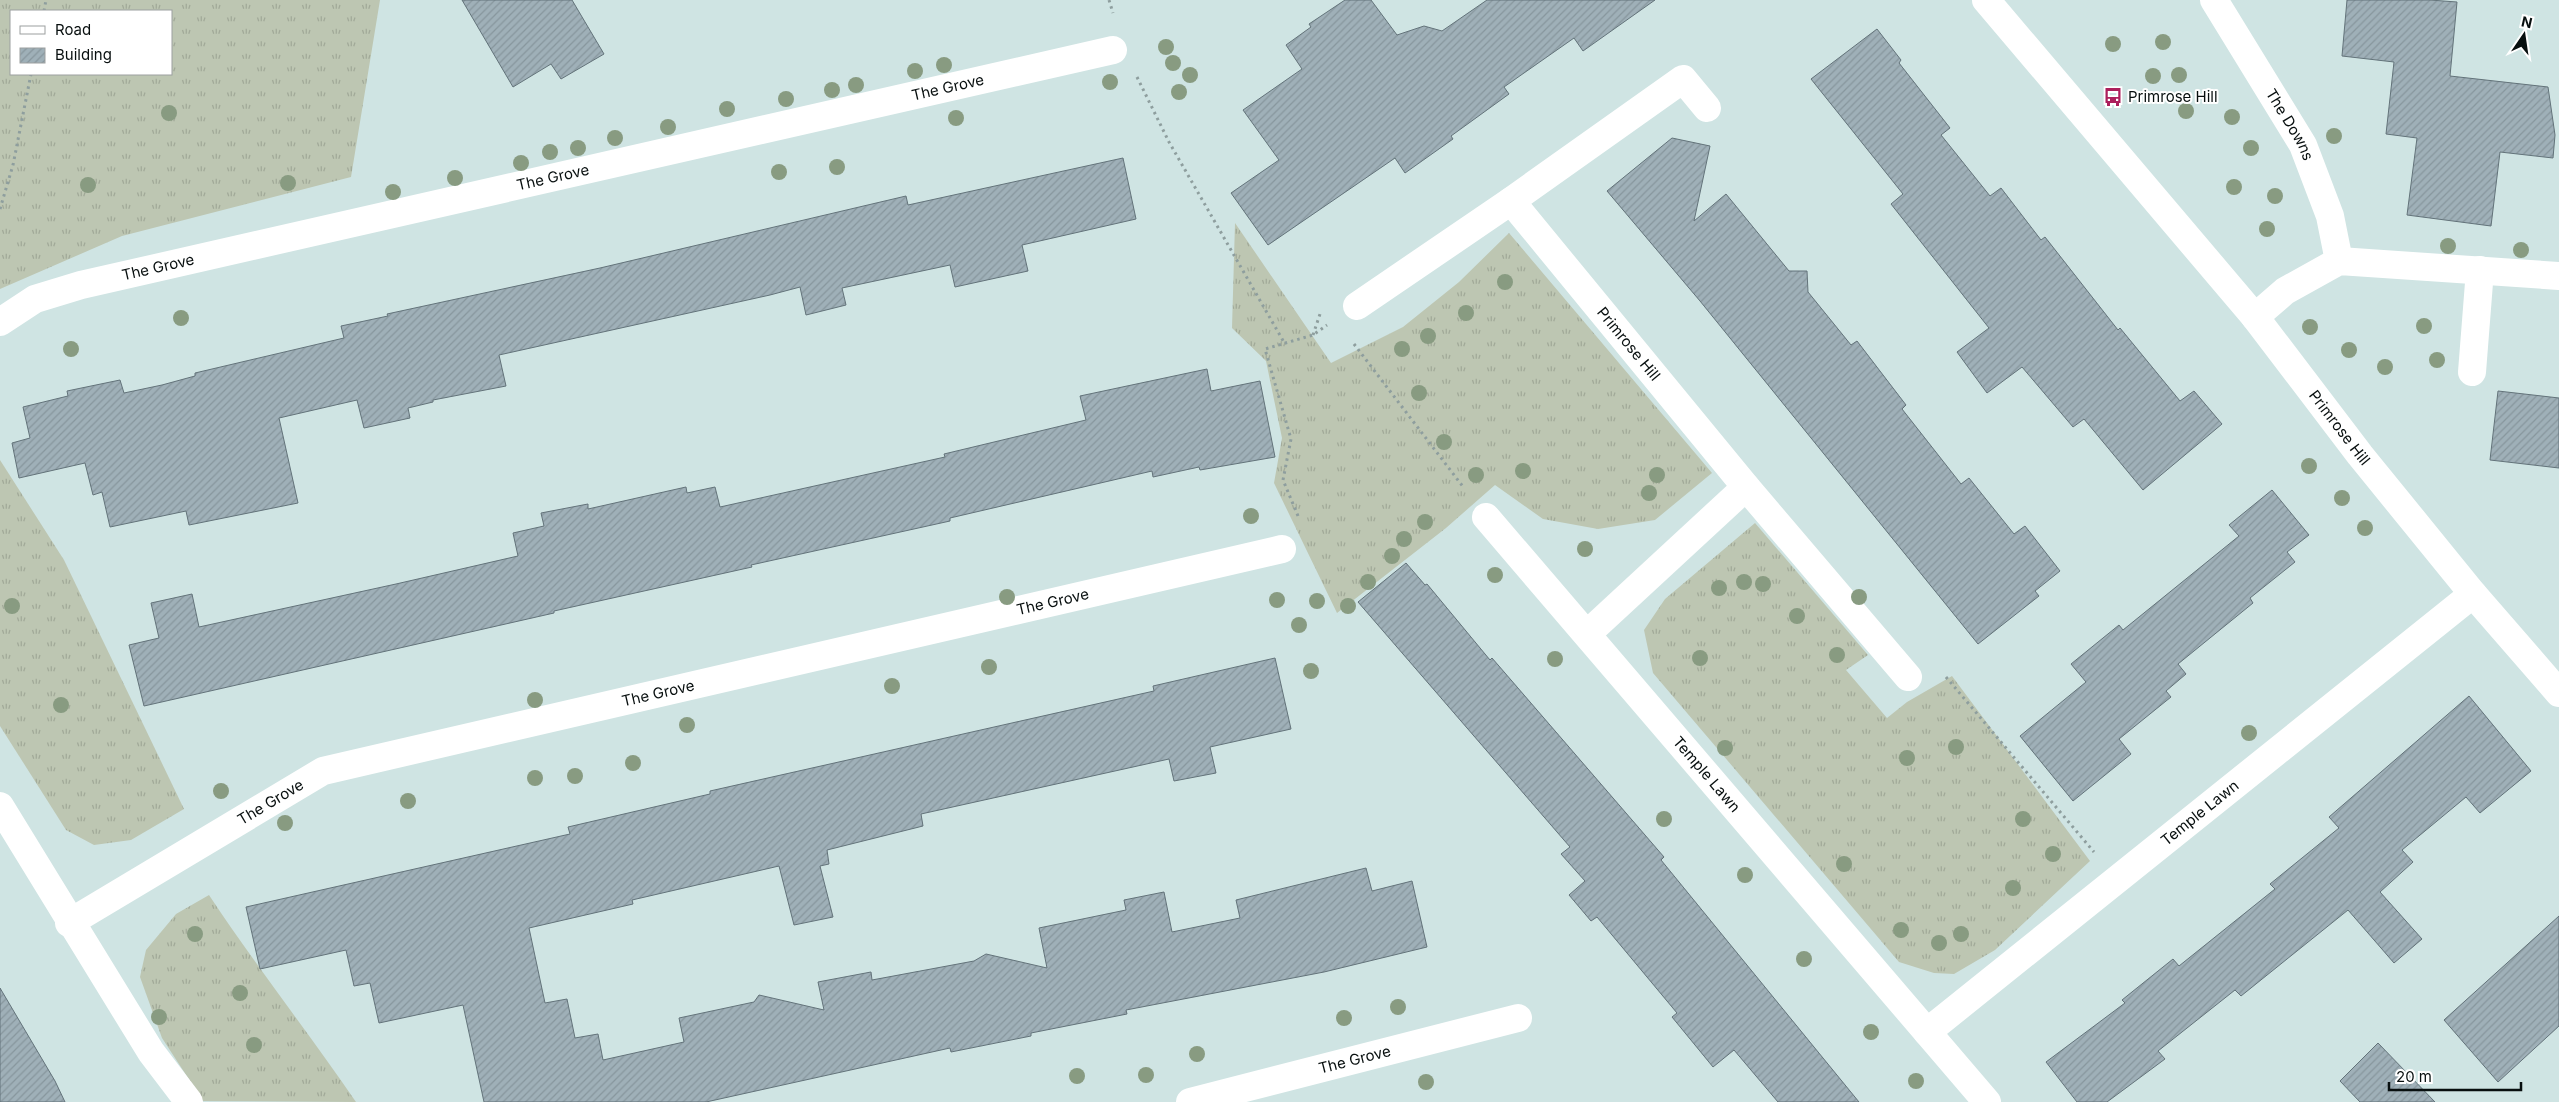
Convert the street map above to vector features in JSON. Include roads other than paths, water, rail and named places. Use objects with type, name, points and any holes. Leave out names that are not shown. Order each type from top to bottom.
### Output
[{"type":"street","name":"Primrose Hill","points":[[1986,0],[2256,317],[2360,455],[2473,594],[2559,693]]},
{"type":"street","name":"The Downs","points":[[2214,0],[2303,145],[2330,216],[2339,261]]},
{"type":"street","name":"The Grove","points":[[0,322],[35,299],[81,285],[1113,50]]},
{"type":"street","points":[[1346,313],[1512,201],[1683,79],[1707,108]]},
{"type":"street","name":"Primrose Hill","points":[[1512,201],[1746,487],[1908,678]]},
{"type":"street","points":[[2256,317],[2285,291],[2339,261],[2559,276]]},
{"type":"street","points":[[2472,372],[2480,270]]},
{"type":"street","points":[[1587,634],[1746,487]]},
{"type":"street","name":"Temple Lawn","points":[[1486,517],[1987,1102]]},
{"type":"street","name":"The Grove","points":[[69,923],[323,771],[1282,549]]},
{"type":"street","name":"Temple Lawn","points":[[1927,1032],[2473,594]]},
{"type":"street","points":[[0,806],[69,923],[151,1052],[189,1102]]},
{"type":"street","name":"The Grove","points":[[1190,1102],[1518,1018]]},
{"type":"place","name":"Primrose Hill","points":[[2113,97]]}]
